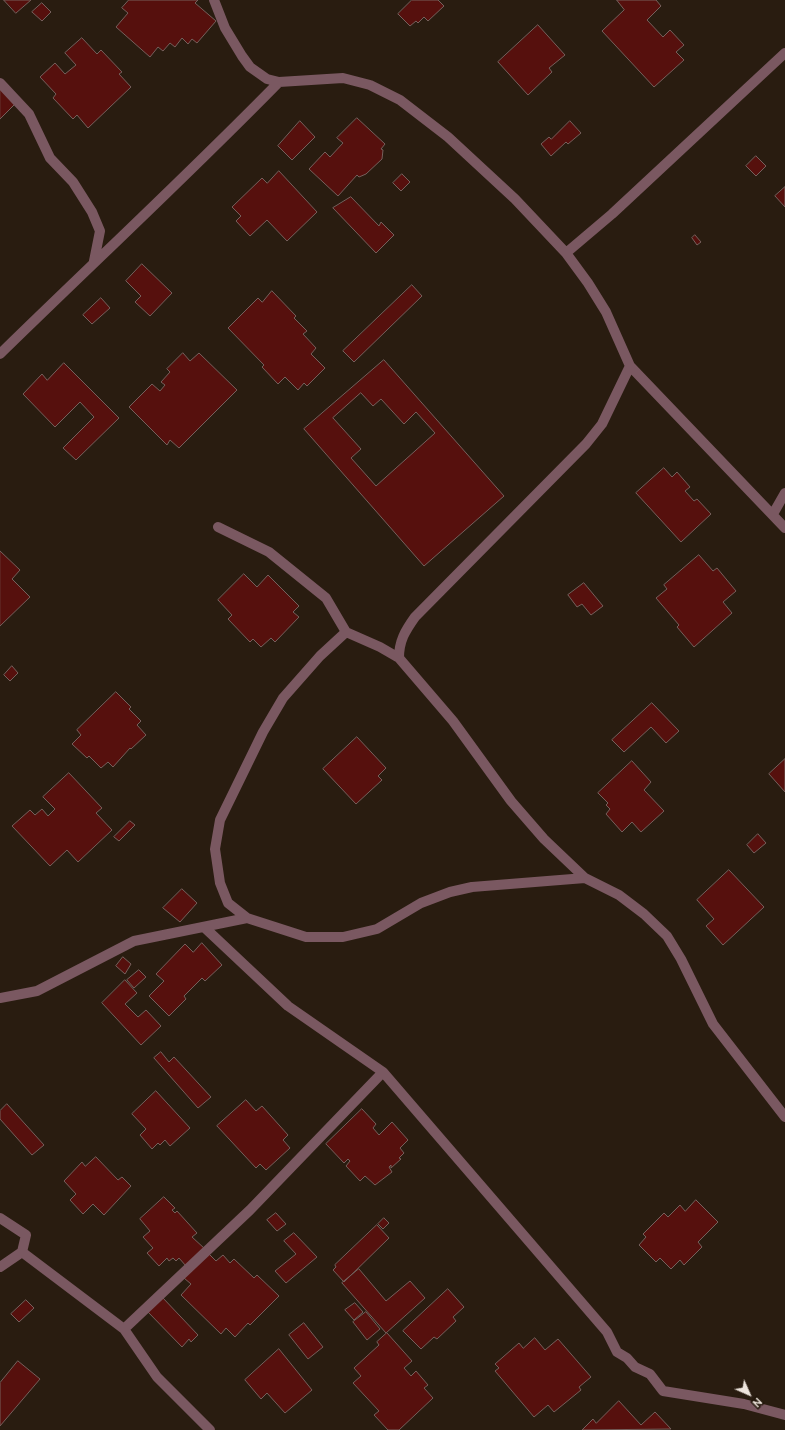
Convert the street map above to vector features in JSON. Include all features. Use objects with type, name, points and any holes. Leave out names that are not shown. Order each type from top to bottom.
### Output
[{"type":"street","points":[[214,0],[225,28],[250,67],[267,79],[279,82],[343,78],[370,86],[400,100],[448,137],[515,198],[566,253],[588,283],[606,312],[630,366],[785,528]]},
{"type":"street","points":[[566,253],[612,214],[785,53]]},
{"type":"street","points":[[0,354],[94,261],[218,145],[279,82]]},
{"type":"street","points":[[0,83],[29,114],[50,158],[61,167],[73,182],[92,212],[100,231],[94,261]]},
{"type":"street","points":[[399,658],[399,646],[402,637],[415,617],[586,444],[602,424],[630,366]]},
{"type":"street","points":[[773,514],[785,493]]},
{"type":"street","points":[[218,527],[269,552],[326,598],[346,632],[380,647],[399,658],[453,721],[511,801],[544,839],[586,878],[619,895],[644,914],[667,936],[681,959],[713,1024],[785,1117]]},
{"type":"street","points":[[346,632],[320,656],[283,698],[263,732],[220,820],[215,849],[220,883],[228,903],[247,918],[306,937],[343,937],[377,929],[422,903],[465,888],[498,884],[535,883],[586,878]]},
{"type":"street","points":[[0,998],[37,991],[134,941],[247,918]]},
{"type":"street","points":[[204,927],[288,1006],[383,1072],[607,1332],[617,1352],[627,1358],[635,1367],[650,1374],[663,1392],[744,1404],[785,1415]]},
{"type":"street","points":[[124,1329],[201,1259],[383,1072]]},
{"type":"street","points":[[0,1218],[26,1235],[22,1252],[0,1267]]},
{"type":"street","points":[[22,1252],[124,1329],[157,1376],[210,1430]]},
{"type":"building","points":[[4,0],[31,0],[16,13]]},
{"type":"building","points":[[129,0],[198,0],[195,3],[216,21],[197,43],[192,39],[188,44],[182,38],[175,47],[170,43],[163,51],[158,47],[150,57],[116,27],[128,13],[122,8]]},
{"type":"building","points":[[412,0],[438,0],[444,6],[428,21],[424,17],[418,23],[416,21],[410,26],[398,14]]},
{"type":"building","points":[[617,0],[656,0],[661,6],[647,20],[663,37],[670,30],[684,45],[676,52],[684,60],[654,87],[602,31],[624,10]]},
{"type":"building","points":[[42,3],[51,12],[42,21],[32,12]]},
{"type":"building","points":[[538,25],[565,55],[549,68],[552,72],[528,95],[498,62]]},
{"type":"building","points":[[82,38],[97,54],[101,50],[122,72],[119,74],[131,87],[88,128],[77,115],[73,119],[53,98],[56,94],[40,77],[55,63],[65,74],[76,65],[65,53]]},
{"type":"building","points":[[0,89],[15,104],[0,119]]},
{"type":"building","points":[[357,118],[385,144],[381,149],[383,150],[382,159],[366,174],[359,177],[357,175],[338,196],[309,169],[325,152],[330,157],[343,143],[337,138]]},
{"type":"building","points":[[300,121],[315,137],[292,160],[278,146]]},
{"type":"building","points":[[570,121],[581,133],[568,144],[566,142],[551,156],[541,144],[549,137],[551,139]]},
{"type":"building","points":[[756,156],[766,166],[756,176],[746,166]]},
{"type":"building","points":[[279,171],[317,212],[287,241],[267,220],[250,236],[236,221],[241,216],[232,207],[262,178],[267,183]]},
{"type":"building","points":[[402,174],[410,182],[401,191],[393,183]]},
{"type":"building","points":[[785,187],[785,207],[775,196]]},
{"type":"building","points":[[351,197],[379,226],[381,222],[394,235],[376,253],[333,208]]},
{"type":"building","points":[[695,235],[701,242],[697,245],[692,238]]},
{"type":"building","points":[[142,264],[172,293],[150,316],[135,302],[141,296],[126,281]]},
{"type":"building","points":[[412,285],[422,296],[354,362],[343,351]]},
{"type":"building","points":[[272,291],[296,316],[294,318],[307,331],[303,334],[316,348],[311,354],[325,368],[307,386],[304,383],[298,390],[285,377],[278,384],[262,367],[264,365],[228,328],[258,298],[262,302]]},
{"type":"building","points":[[101,298],[110,308],[92,324],[83,315]]},
{"type":"building","points":[[183,353],[190,361],[199,353],[237,390],[179,448],[170,440],[167,445],[129,407],[152,384],[160,391],[165,385],[161,382],[170,372],[167,369]]},
{"type":"building","points":[[384,360],[504,496],[424,566],[304,429]]},
{"type":"building","points":[[64,363],[119,418],[76,460],[63,448],[94,417],[80,402],[55,427],[23,394],[42,374],[47,380]]},
{"type":"building","points":[[361,393],[373,406],[381,399],[404,424],[416,412],[435,433],[376,486],[351,458],[361,449],[333,418]]},
{"type":"building","points":[[664,468],[672,477],[677,472],[690,487],[685,491],[694,501],[697,499],[711,514],[681,542],[636,493]]},
{"type":"building","points":[[0,551],[20,570],[12,579],[30,597],[0,626]]},
{"type":"building","points":[[699,555],[713,571],[717,568],[736,591],[723,602],[732,613],[694,647],[677,627],[679,625],[656,598],[667,589],[664,585]]},
{"type":"building","points":[[244,574],[257,587],[268,575],[299,606],[293,612],[299,617],[275,642],[271,638],[261,647],[253,639],[250,642],[228,619],[232,615],[218,600]]},
{"type":"building","points":[[584,583],[603,606],[591,615],[582,604],[577,607],[568,595]]},
{"type":"building","points":[[12,666],[18,673],[10,681],[4,675]]},
{"type":"building","points":[[116,692],[131,707],[129,709],[141,721],[137,725],[146,735],[131,749],[130,748],[113,767],[108,762],[101,768],[89,756],[87,758],[72,744],[81,735],[77,730]]},
{"type":"building","points":[[652,703],[679,731],[666,743],[651,727],[624,752],[612,740]]},
{"type":"building","points":[[357,737],[386,768],[378,776],[382,780],[356,804],[323,769]]},
{"type":"building","points":[[785,759],[785,792],[769,774]]},
{"type":"building","points":[[632,761],[651,782],[644,790],[664,811],[641,832],[632,822],[622,832],[606,814],[610,809],[606,805],[608,803],[598,793]]},
{"type":"building","points":[[69,773],[102,808],[96,813],[112,830],[78,862],[67,850],[50,866],[12,826],[30,810],[35,815],[42,809],[48,816],[55,809],[43,797]]},
{"type":"building","points":[[130,821],[135,825],[119,841],[114,837]]},
{"type":"building","points":[[758,834],[766,843],[754,853],[747,845]]},
{"type":"building","points":[[729,870],[764,907],[723,945],[706,926],[714,919],[697,900]]},
{"type":"building","points":[[182,889],[197,903],[180,922],[163,908]]},
{"type":"building","points":[[202,943],[222,965],[205,981],[202,978],[184,996],[186,999],[169,1016],[149,996],[164,981],[156,974],[185,944],[193,952]]},
{"type":"building","points":[[123,957],[131,964],[125,974],[116,966]]},
{"type":"building","points":[[139,970],[146,977],[134,988],[127,980]]},
{"type":"building","points":[[125,980],[137,993],[125,1004],[138,1017],[146,1010],[161,1026],[141,1045],[102,1003]]},
{"type":"building","points":[[161,1052],[169,1062],[174,1057],[211,1097],[198,1108],[154,1058]]},
{"type":"building","points":[[156,1091],[190,1128],[170,1146],[165,1140],[160,1145],[158,1143],[152,1149],[140,1135],[146,1129],[132,1114]]},
{"type":"building","points":[[246,1100],[256,1111],[262,1106],[288,1135],[283,1140],[290,1148],[266,1170],[260,1164],[256,1168],[217,1126]]},
{"type":"building","points":[[7,1104],[44,1145],[32,1155],[0,1119],[0,1111]]},
{"type":"building","points":[[362,1109],[376,1124],[373,1128],[379,1135],[392,1122],[408,1140],[400,1148],[404,1153],[399,1158],[401,1159],[391,1168],[391,1165],[389,1167],[392,1172],[375,1185],[365,1176],[360,1181],[346,1166],[350,1161],[348,1159],[344,1163],[326,1144]]},
{"type":"building","points":[[96,1157],[118,1180],[122,1177],[131,1186],[104,1215],[93,1204],[83,1214],[70,1200],[76,1194],[64,1181],[82,1162],[85,1166]]},
{"type":"building","points":[[164,1197],[175,1208],[172,1210],[175,1213],[177,1211],[197,1233],[192,1237],[205,1249],[186,1266],[179,1258],[176,1261],[173,1258],[169,1261],[167,1258],[159,1266],[147,1253],[153,1248],[143,1237],[150,1231],[140,1219]]},
{"type":"building","points":[[696,1200],[718,1222],[698,1242],[702,1247],[684,1265],[680,1260],[671,1269],[660,1258],[656,1262],[639,1245],[646,1237],[643,1234],[664,1213],[668,1217],[680,1205],[685,1211]]},
{"type":"building","points":[[276,1213],[286,1224],[277,1231],[267,1220]]},
{"type":"building","points":[[384,1218],[389,1223],[383,1229],[378,1224]]},
{"type":"building","points":[[377,1225],[389,1238],[344,1282],[333,1270],[336,1267],[335,1265]]},
{"type":"building","points":[[294,1233],[317,1257],[286,1283],[275,1271],[296,1254],[284,1241]]},
{"type":"building","points":[[208,1253],[216,1261],[223,1255],[230,1263],[234,1259],[254,1278],[257,1275],[279,1296],[250,1325],[248,1323],[235,1337],[226,1328],[221,1334],[181,1295],[191,1284],[184,1278]]},
{"type":"building","points":[[359,1269],[386,1301],[410,1281],[425,1298],[386,1333],[342,1283]]},
{"type":"building","points":[[448,1289],[464,1307],[453,1317],[456,1321],[437,1339],[434,1337],[421,1349],[403,1331]]},
{"type":"building","points":[[162,1297],[198,1335],[191,1342],[189,1339],[182,1347],[147,1311]]},
{"type":"building","points":[[26,1300],[34,1308],[19,1322],[11,1314]]},
{"type":"building","points":[[355,1303],[363,1312],[354,1320],[345,1310]]},
{"type":"building","points":[[366,1312],[380,1329],[367,1340],[353,1322]]},
{"type":"building","points":[[304,1323],[323,1347],[308,1359],[289,1335]]},
{"type":"building","points":[[387,1333],[412,1361],[404,1368],[411,1376],[416,1371],[428,1385],[424,1388],[433,1398],[399,1430],[388,1430],[374,1415],[379,1411],[353,1383],[361,1376],[354,1368],[379,1345],[377,1342]]},
{"type":"building","points":[[535,1338],[545,1350],[558,1339],[591,1377],[579,1387],[581,1390],[554,1412],[548,1405],[534,1417],[495,1371],[499,1368],[495,1364],[519,1343],[523,1348]]},
{"type":"building","points":[[279,1349],[312,1390],[285,1413],[267,1393],[261,1399],[245,1380]]},
{"type":"building","points":[[18,1361],[40,1379],[0,1426],[0,1383]]},
{"type":"building","points":[[619,1401],[641,1425],[655,1412],[671,1429],[582,1430],[593,1419],[596,1423]]}]
